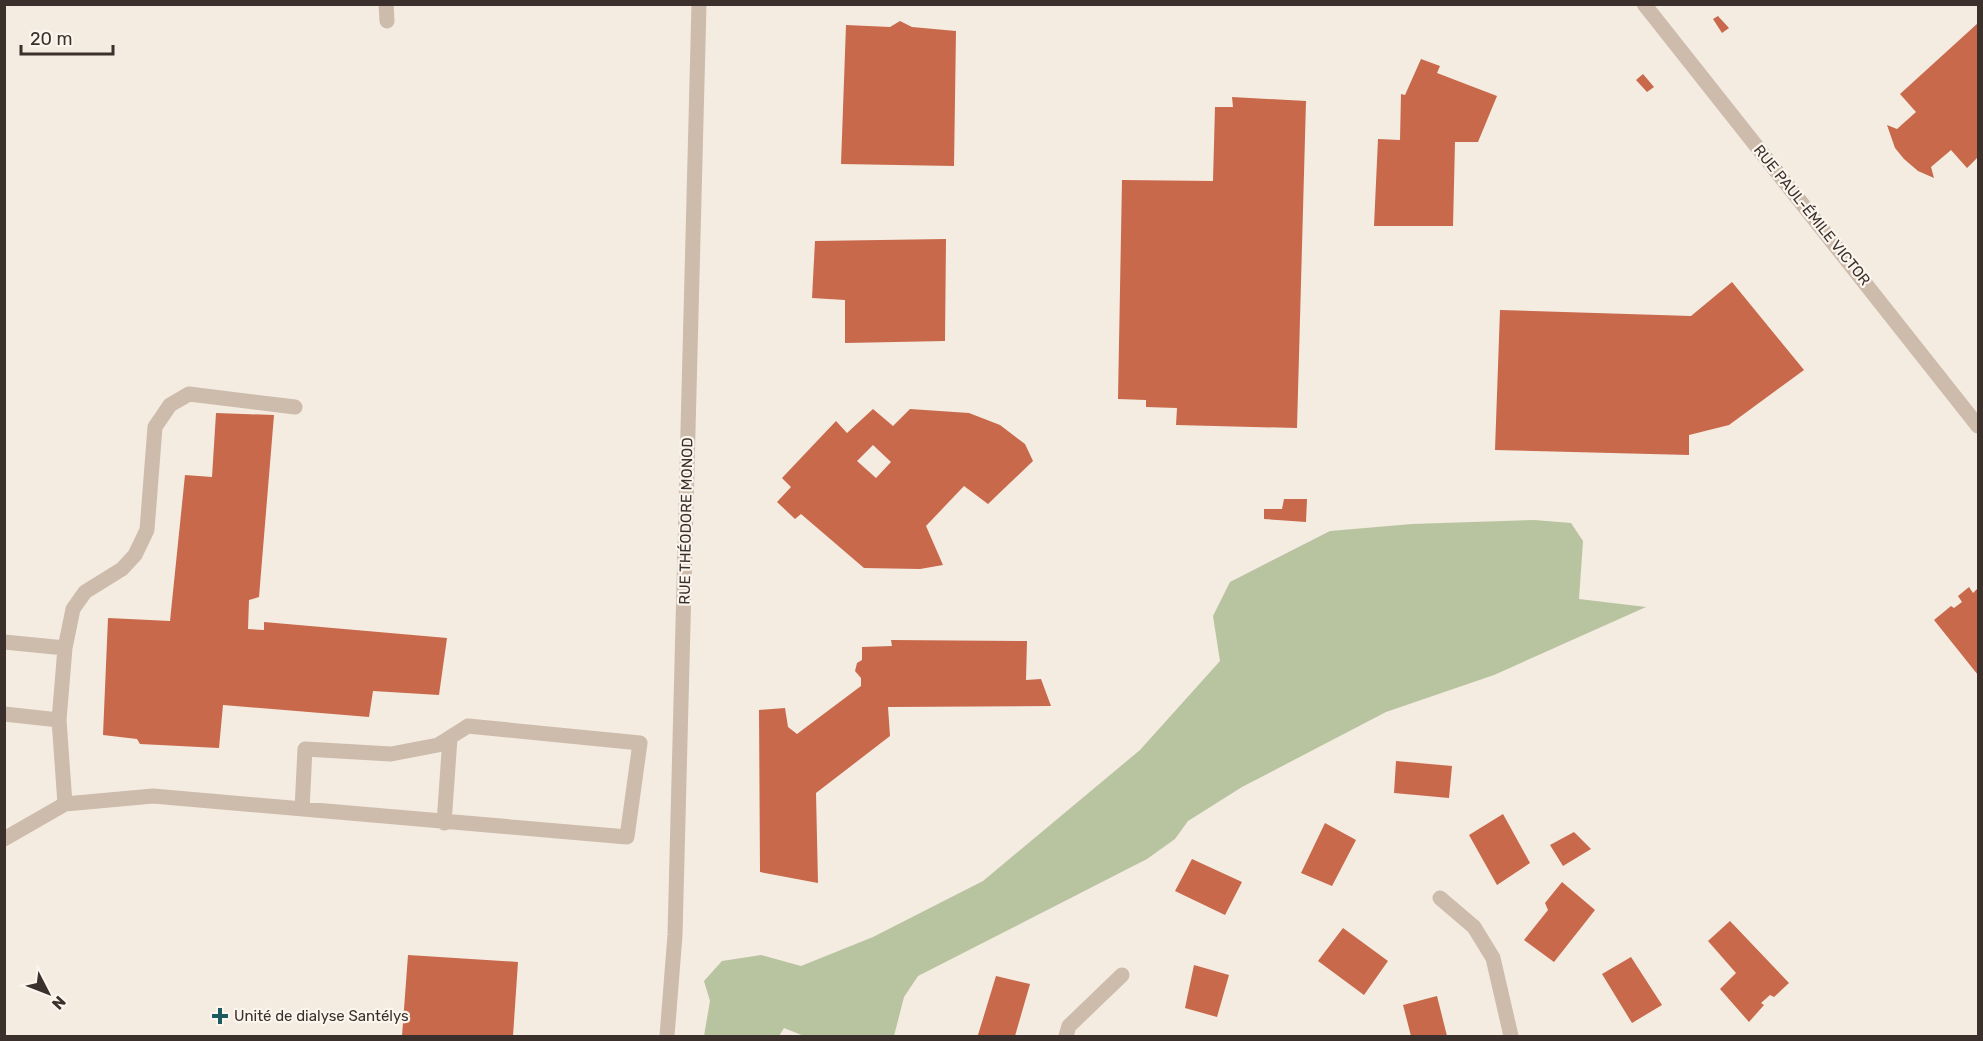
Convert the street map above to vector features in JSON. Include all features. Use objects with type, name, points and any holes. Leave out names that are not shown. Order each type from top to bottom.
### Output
[{"type":"street","points":[[386,4],[387,21]]},
{"type":"street","name":"RUE THÉODORE MONOD","points":[[667,1036],[675,935],[699,4]]},
{"type":"street","name":"RUE PAUL-ÉMILE VICTOR","points":[[1644,4],[1978,426]]},
{"type":"street","points":[[65,804],[59,720],[65,648],[73,609],[85,592],[122,569],[135,555],[147,530],[155,427],[170,405],[189,394],[296,407]]},
{"type":"street","points":[[4,642],[65,648]]},
{"type":"street","points":[[4,714],[59,720]]},
{"type":"street","points":[[4,839],[65,804],[153,796],[444,823],[627,837],[640,743],[468,726],[438,745],[391,753],[305,749],[302,809]]},
{"type":"street","points":[[444,823],[450,738]]},
{"type":"street","points":[[1440,898],[1474,927],[1493,958],[1511,1036]]},
{"type":"street","points":[[1066,1036],[1069,1026],[1122,975]]},
{"type":"green space","points":[[1534,520],[1571,523],[1583,541],[1579,599],[1646,607],[1494,675],[1386,712],[1242,787],[1188,821],[1175,839],[1147,859],[918,976],[904,997],[894,1036],[804,1036],[784,1028],[779,1036],[704,1036],[710,1001],[704,981],[722,961],[761,955],[801,966],[873,937],[983,881],[1140,750],[1220,661],[1213,616],[1230,582],[1330,531],[1412,524]]},
{"type":"building","points":[[1718,16],[1729,28],[1722,33],[1713,19]]},
{"type":"building","points":[[900,21],[912,27],[956,31],[954,166],[841,164],[846,25],[890,27]]},
{"type":"building","points":[[1978,23],[1978,157],[1967,168],[1951,150],[1931,167],[1934,178],[1918,171],[1904,159],[1895,148],[1887,125],[1897,129],[1916,112],[1900,94]]},
{"type":"building","points":[[1421,59],[1440,66],[1437,73],[1497,96],[1478,142],[1455,142],[1453,226],[1374,226],[1378,139],[1400,140],[1401,94],[1405,95]]},
{"type":"building","points":[[1643,74],[1654,87],[1647,92],[1636,80]]},
{"type":"building","points":[[1232,97],[1306,101],[1297,428],[1176,425],[1177,408],[1146,407],[1146,400],[1118,399],[1122,180],[1213,181],[1215,107],[1233,107]]},
{"type":"building","points":[[946,239],[945,341],[845,343],[845,300],[812,298],[815,241]]},
{"type":"building","points":[[1732,282],[1804,370],[1729,425],[1689,435],[1689,455],[1495,450],[1500,310],[1691,316]]},
{"type":"building","points":[[873,409],[893,426],[910,409],[969,413],[1000,425],[1025,444],[1033,461],[988,504],[964,486],[926,526],[943,565],[920,569],[864,568],[801,514],[795,519],[777,502],[791,487],[782,478],[836,421],[847,433]],"holes":[[[873,445],[891,462],[876,478],[857,461]]]},
{"type":"building","points":[[216,413],[274,415],[259,597],[249,600],[248,629],[264,630],[264,622],[447,638],[439,695],[373,691],[369,717],[223,705],[219,748],[140,744],[137,739],[103,735],[108,618],[170,621],[185,475],[212,477]]},
{"type":"building","points":[[1284,499],[1307,499],[1306,522],[1264,519],[1264,509],[1282,509]]},
{"type":"building","points":[[1969,587],[1973,593],[1978,588],[1978,675],[1934,620],[1951,606],[1954,608],[1962,602],[1958,596]]},
{"type":"building","points":[[891,640],[1027,641],[1026,680],[1041,679],[1051,706],[888,707],[890,736],[816,793],[818,883],[760,872],[759,710],[785,708],[788,727],[797,734],[861,686],[861,678],[855,671],[857,663],[862,660],[862,647],[892,646]]},
{"type":"building","points":[[1396,761],[1452,766],[1449,798],[1394,793]]},
{"type":"building","points":[[1503,814],[1530,863],[1497,885],[1469,835]]},
{"type":"building","points":[[1325,823],[1356,840],[1332,886],[1301,873]]},
{"type":"building","points":[[1574,832],[1591,849],[1563,866],[1550,845]]},
{"type":"building","points":[[1192,859],[1242,882],[1225,915],[1175,891]]},
{"type":"building","points":[[1562,882],[1595,910],[1554,962],[1524,940],[1548,910],[1545,903]]},
{"type":"building","points":[[1730,921],[1789,983],[1774,997],[1770,995],[1761,1003],[1764,1005],[1749,1022],[1720,989],[1736,973],[1708,941]]},
{"type":"building","points":[[1343,928],[1388,961],[1364,995],[1318,961]]},
{"type":"building","points":[[408,955],[518,962],[513,1036],[402,1036]]},
{"type":"building","points":[[1631,957],[1662,1005],[1632,1023],[1602,974]]},
{"type":"building","points":[[1194,965],[1229,975],[1217,1017],[1185,1008]]},
{"type":"building","points":[[996,976],[1030,984],[1015,1036],[978,1035]]},
{"type":"building","points":[[1437,996],[1447,1036],[1411,1036],[1403,1005]]},
{"type":"place","name":"Unité de dialyse Santélys","points":[[220,1016]]}]
